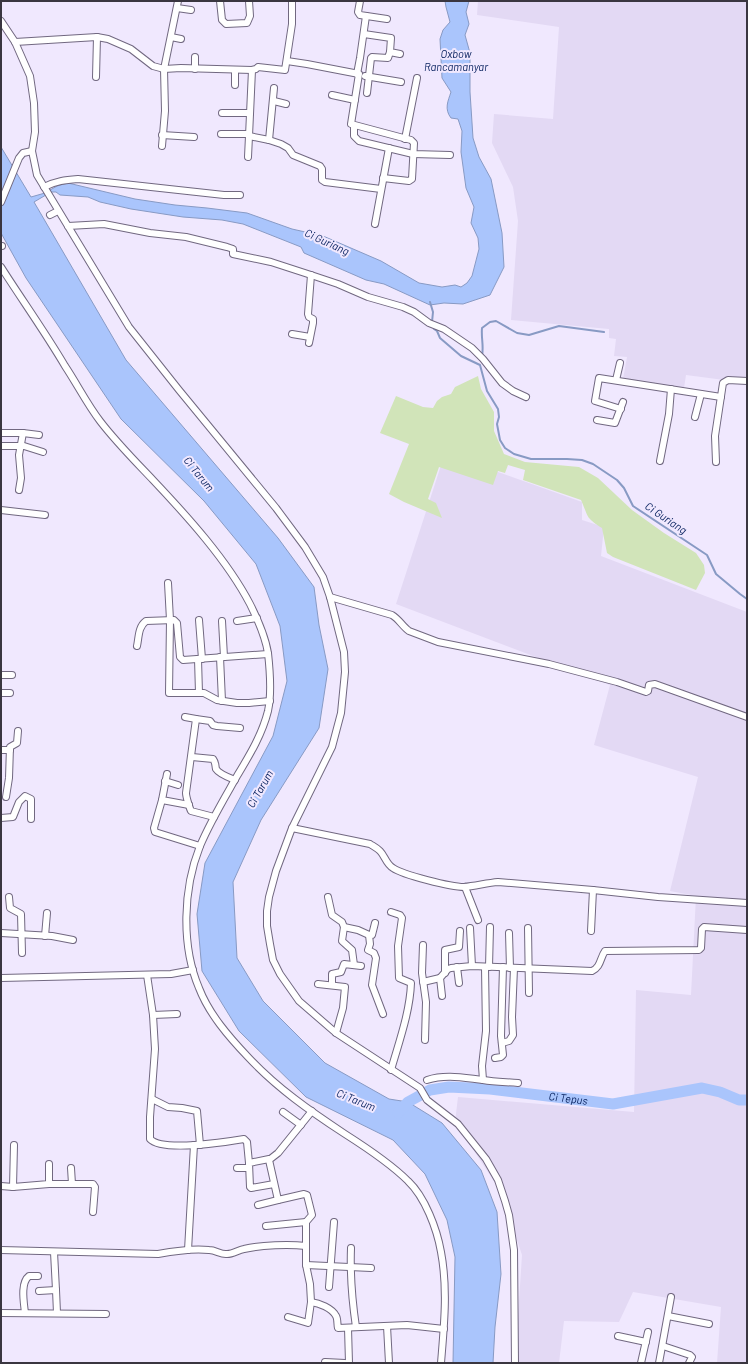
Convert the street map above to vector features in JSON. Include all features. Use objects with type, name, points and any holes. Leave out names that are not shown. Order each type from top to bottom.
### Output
[{"type":"street","points":[[162,146],[165,111],[164,69],[178,1]]},
{"type":"street","points":[[220,1],[222,20],[226,24],[247,23],[250,16],[249,1]]},
{"type":"street","points":[[16,42],[97,37],[108,39],[131,49],[153,66],[164,69],[252,70],[258,67],[286,70],[292,24],[292,1]]},
{"type":"street","points":[[360,1],[359,14],[387,19]]},
{"type":"street","points":[[177,8],[191,10]]},
{"type":"street","points":[[366,16],[356,100],[351,122],[354,126],[354,136],[359,141],[413,154],[450,155]]},
{"type":"street","points":[[1,21],[16,42],[26,66],[32,87],[35,132],[32,151],[36,175],[129,327],[276,508],[305,547],[323,578],[330,598],[344,652],[345,672],[341,713],[332,747],[292,828],[276,871],[269,897],[266,926],[273,960],[280,974],[299,1001],[336,1033],[391,1070],[418,1086],[427,1100],[458,1124],[486,1159],[498,1180],[505,1201],[509,1215],[514,1250],[515,1363]]},
{"type":"street","points":[[364,34],[391,38],[388,58],[372,57],[368,76],[367,93]]},
{"type":"street","points":[[96,77],[97,37]]},
{"type":"street","points":[[170,37],[181,39]]},
{"type":"street","points":[[390,52],[400,54]]},
{"type":"street","points":[[195,57],[195,69]]},
{"type":"street","points":[[287,61],[401,82]]},
{"type":"street","points":[[235,85],[236,70]]},
{"type":"street","points":[[248,156],[252,70]]},
{"type":"street","points":[[406,139],[417,78]]},
{"type":"street","points":[[269,140],[274,101],[274,88]]},
{"type":"street","points":[[332,95],[356,100]]},
{"type":"street","points":[[274,101],[286,104]]},
{"type":"street","points":[[222,113],[250,114]]},
{"type":"street","points":[[354,126],[413,141],[413,177],[410,181],[383,178]]},
{"type":"street","points":[[221,134],[249,135],[281,144],[288,148],[293,155],[320,166],[322,170],[322,179],[324,182],[381,189]]},
{"type":"street","points":[[162,135],[194,137]]},
{"type":"street","points":[[375,224],[389,148]]},
{"type":"street","points":[[1,202],[19,158],[23,153],[32,151]]},
{"type":"street","points":[[46,191],[53,182],[78,179],[224,195],[240,195]]},
{"type":"street","points":[[50,215],[58,211]]},
{"type":"street","points":[[68,226],[104,224],[150,233],[186,237],[232,249],[233,254],[238,256],[271,262],[311,274],[368,297],[403,307],[421,316],[429,323],[444,330],[472,348],[482,357],[497,378],[507,388],[526,397]]},
{"type":"street","points":[[1,267],[4,275],[66,367],[99,420],[122,448],[185,515],[242,589],[265,637],[268,654],[270,701],[267,715],[260,734],[214,817],[200,846],[190,883],[186,914],[193,970],[198,988],[209,1009],[225,1031],[263,1073],[284,1091],[388,1163],[409,1182],[416,1191],[432,1221],[441,1253],[445,1297],[441,1363]]},
{"type":"street","points":[[292,334],[310,340],[313,323],[313,319],[309,317],[308,314],[311,274]]},
{"type":"street","points":[[616,380],[620,363]]},
{"type":"street","points":[[597,420],[615,423],[622,406],[595,400],[599,378],[721,397]]},
{"type":"street","points":[[716,462],[715,436],[723,383],[728,380],[747,381]]},
{"type":"street","points":[[660,462],[669,414],[671,389]]},
{"type":"street","points":[[695,417],[701,394]]},
{"type":"street","points":[[1,433],[24,433],[39,435]]},
{"type":"street","points":[[20,490],[21,478],[19,455],[24,433]]},
{"type":"street","points":[[1,446],[20,446],[43,452]]},
{"type":"street","points":[[1,510],[45,515]]},
{"type":"street","points":[[168,584],[170,620],[168,693],[208,694],[222,701],[249,703],[270,701]]},
{"type":"street","points":[[330,598],[392,615],[396,617],[404,628],[438,642],[549,664],[616,682],[646,692],[648,691],[649,685],[655,684],[747,717]]},
{"type":"street","points":[[237,621],[257,618]]},
{"type":"street","points":[[137,646],[140,629],[146,621],[170,620],[177,622],[179,652],[181,659],[183,660],[268,654]]},
{"type":"street","points":[[199,620],[199,693]]},
{"type":"street","points":[[222,621],[222,701]]},
{"type":"street","points":[[1,675],[12,676]]},
{"type":"street","points":[[1,693],[10,693]]},
{"type":"street","points":[[186,717],[210,721],[213,725],[217,726],[240,728]]},
{"type":"street","points":[[196,719],[186,798],[191,811],[214,817]]},
{"type":"street","points":[[6,797],[9,778],[10,750],[11,746],[17,743],[18,731]]},
{"type":"street","points":[[1,750],[10,750]]},
{"type":"street","points":[[192,757],[213,759],[218,772],[235,780]]},
{"type":"street","points":[[166,774],[162,800],[154,828],[155,832],[200,846]]},
{"type":"street","points":[[165,781],[178,785]]},
{"type":"street","points":[[1,818],[13,817],[20,802],[25,796],[31,799],[31,819]]},
{"type":"street","points":[[162,800],[189,805]]},
{"type":"street","points":[[292,828],[370,844],[380,852],[392,868],[454,886],[465,887],[498,882],[658,897],[747,903]]},
{"type":"street","points":[[465,887],[478,920]]},
{"type":"street","points":[[591,932],[593,890]]},
{"type":"street","points":[[9,897],[10,908],[21,914],[22,953]]},
{"type":"street","points":[[328,897],[332,915],[342,922],[344,927],[342,941],[352,950],[354,965]]},
{"type":"street","points":[[391,912],[400,915],[402,918],[398,946],[399,978],[411,983],[406,1015],[391,1070]]},
{"type":"street","points":[[45,936],[48,913]]},
{"type":"street","points":[[369,935],[372,935],[375,923]]},
{"type":"street","points":[[344,927],[358,930],[369,935]]},
{"type":"street","points":[[423,982],[440,978],[451,968],[472,966],[592,971],[599,966],[605,951],[699,950],[701,948],[702,929],[704,927],[747,930]]},
{"type":"street","points":[[470,928],[472,966]]},
{"type":"street","points":[[483,1080],[482,1066],[486,1031],[487,967],[490,928]]},
{"type":"street","points":[[528,928],[529,993]]},
{"type":"street","points":[[445,973],[445,950],[459,948],[460,931]]},
{"type":"street","points":[[1,933],[45,936],[72,940]]},
{"type":"street","points":[[502,1043],[509,1040],[513,1035],[512,968],[509,933]]},
{"type":"street","points":[[369,935],[370,944],[368,950],[374,953],[376,958],[372,985],[383,1014]]},
{"type":"street","points":[[423,945],[422,973],[426,1002],[425,1040]]},
{"type":"street","points":[[332,985],[332,973],[341,972],[345,964],[361,966]]},
{"type":"street","points":[[457,967],[459,983]]},
{"type":"street","points":[[495,1058],[501,1058],[503,1056],[501,1036],[503,967]]},
{"type":"street","points":[[1,978],[177,974],[193,970]]},
{"type":"street","points":[[147,975],[153,1016],[155,1049],[150,1139],[157,1144],[197,1145],[245,1140],[247,1142],[250,1188],[274,1184]]},
{"type":"street","points":[[440,978],[442,996]]},
{"type":"street","points":[[318,984],[344,986],[346,988],[343,1008],[336,1033]]},
{"type":"street","points":[[425,1021],[429,1020],[429,1013],[432,1012]]},
{"type":"street","points":[[153,1016],[177,1014]]},
{"type":"street","points":[[427,1080],[460,1076],[483,1080],[518,1083]]},
{"type":"street","points":[[152,1099],[168,1107],[197,1111],[197,1145],[188,1250]]},
{"type":"street","points":[[237,1168],[269,1159],[278,1153],[312,1111]]},
{"type":"street","points":[[283,1112],[301,1125]]},
{"type":"street","points":[[13,1187],[14,1145]]},
{"type":"street","points":[[269,1159],[278,1200]]},
{"type":"street","points":[[49,1164],[49,1184]]},
{"type":"street","points":[[71,1168],[72,1184]]},
{"type":"street","points":[[1,1186],[13,1187],[49,1184],[93,1184],[93,1212]]},
{"type":"street","points":[[258,1205],[304,1194],[307,1195],[312,1215],[306,1222],[306,1266],[310,1284],[311,1302],[307,1324],[288,1317]]},
{"type":"street","points":[[266,1226],[306,1222]]},
{"type":"street","points":[[329,1287],[334,1222]]},
{"type":"street","points":[[1,1250],[158,1254],[188,1250],[210,1250],[225,1254],[233,1254],[244,1249],[288,1245],[306,1246]]},
{"type":"street","points":[[351,1248],[350,1267],[356,1327]]},
{"type":"street","points":[[54,1252],[57,1313]]},
{"type":"street","points":[[306,1266],[372,1268]]},
{"type":"street","points":[[25,1313],[25,1280],[29,1276],[38,1276]]},
{"type":"street","points":[[39,1291],[56,1290]]},
{"type":"street","points":[[659,1363],[671,1297]]},
{"type":"street","points":[[311,1302],[318,1303],[335,1314],[338,1328],[407,1325],[438,1327],[444,1329]]},
{"type":"street","points":[[1,1313],[106,1314]]},
{"type":"street","points":[[668,1316],[709,1324]]},
{"type":"street","points":[[387,1326],[389,1363]]},
{"type":"street","points":[[348,1328],[349,1363]]},
{"type":"street","points":[[641,1363],[648,1332]]},
{"type":"street","points":[[618,1336],[646,1342]]},
{"type":"street","points":[[663,1346],[690,1355],[692,1357],[689,1363]]},
{"type":"street","points":[[325,1362],[345,1363]]},
{"type":"shaded area","points":[[478,1],[747,1],[747,383],[686,375],[684,388],[623,379],[627,357],[614,356],[616,339],[609,338],[609,329],[511,320],[518,221],[513,187],[492,143],[494,114],[553,119],[559,27],[477,15]]},
{"type":"shaded area","points":[[445,453],[582,502],[582,520],[604,527],[601,556],[747,612],[747,1363],[717,1363],[721,1307],[633,1292],[619,1322],[564,1321],[559,1363],[515,1363],[522,1255],[501,1192],[455,1122],[458,1097],[634,1112],[636,990],[691,995],[696,896],[670,891],[698,777],[594,745],[610,685],[396,604]]},
{"type":"green space","points":[[478,376],[481,389],[494,412],[494,431],[504,454],[525,462],[579,467],[598,478],[632,510],[664,533],[696,553],[704,565],[705,573],[696,590],[613,557],[607,553],[602,528],[588,517],[581,500],[523,480],[525,470],[508,465],[505,473],[498,471],[493,485],[439,467],[428,499],[436,503],[442,518],[389,494],[409,444],[380,433],[396,396],[423,407],[433,408],[437,401],[442,397],[451,394],[455,387]]},
{"type":"water","points":[[445,1],[469,1],[466,12],[469,24],[465,35],[470,53],[470,92],[473,138],[479,157],[491,179],[502,233],[504,267],[490,295],[463,304],[444,303],[430,305],[384,284],[366,280],[304,253],[301,247],[243,224],[131,209],[100,202],[88,197],[60,195],[56,192],[51,192],[34,202],[126,360],[278,538],[314,587],[319,625],[328,669],[319,728],[261,820],[233,882],[237,958],[263,1001],[325,1063],[389,1099],[408,1102],[442,1123],[481,1170],[497,1212],[501,1274],[495,1327],[493,1363],[453,1363],[455,1257],[447,1220],[425,1174],[393,1140],[306,1097],[239,1031],[202,971],[197,914],[205,863],[273,736],[287,681],[280,626],[256,564],[204,501],[121,419],[26,278],[1,233],[1,147],[31,197],[45,193],[57,186],[68,183],[135,199],[247,213],[292,229],[323,236],[381,261],[419,283],[442,287],[455,285],[461,287],[467,283],[472,276],[479,249],[478,238],[471,223],[474,207],[466,188],[461,152],[462,131],[458,119],[451,118],[449,115],[447,105],[451,92],[442,78],[440,39],[443,30],[450,22]]},
{"type":"waterway","name":"Ci Guriang","points":[[430,302],[433,312],[432,322],[434,329],[437,331],[440,338],[461,356],[480,365],[487,391],[498,409],[499,417],[497,424],[500,440],[505,448],[514,454],[531,459],[582,460],[593,464],[617,480],[624,488],[633,506],[707,555],[716,574],[747,599]]},
{"type":"waterway","points":[[482,356],[482,328],[490,322],[496,321],[517,333],[529,335],[559,326],[604,332]]},
{"type":"waterway","name":"Ci Tepus","points":[[398,1113],[408,1102],[430,1090],[449,1087],[490,1089],[613,1104],[702,1088],[720,1092],[739,1100],[747,1100]]},
{"type":"water label","name":"Oxbow Rancamanyar","points":[[456,60]]},
{"type":"water label","name":"Ci Tarum","points":[[199,474]]},
{"type":"water label","name":"Ci Tarum","points":[[260,789]]},
{"type":"water label","name":"Ci Tarum","points":[[356,1100]]}]
